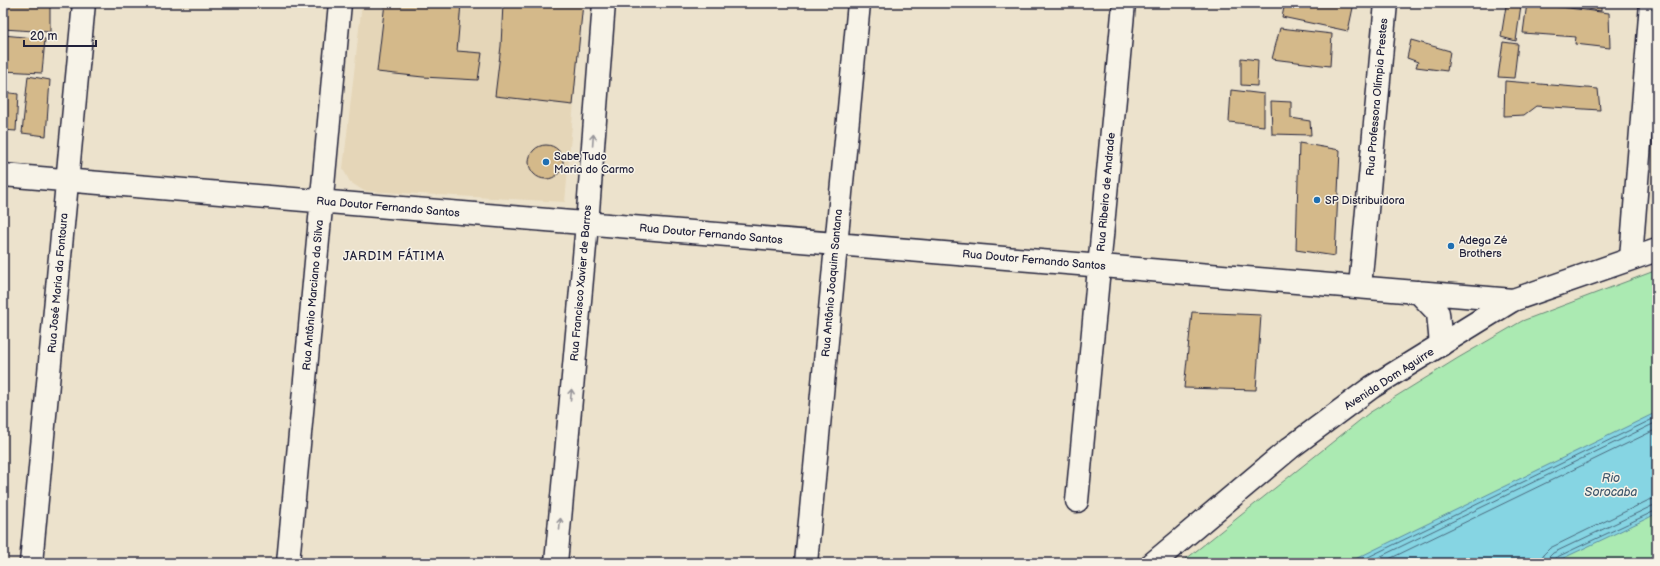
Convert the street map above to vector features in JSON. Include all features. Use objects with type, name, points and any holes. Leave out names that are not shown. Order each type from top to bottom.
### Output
[{"type":"street","name":"Rua José Maria da Fontoura","points":[[31,563],[84,3]]},
{"type":"street","name":"Rua Antônio Marciano da Silva","points":[[288,563],[340,3]]},
{"type":"street","name":"Rua Francisco Xavier de Barros","points":[[556,563],[587,224],[604,3]]},
{"type":"street","name":"Rua Antônio Joaquim Santana","points":[[806,563],[859,3]]},
{"type":"street","name":"Rua Ribeiro de Andrade","points":[[1077,501],[1124,3]]},
{"type":"street","name":"Rua Professora Olímpia Prestes","points":[[1360,287],[1386,3]]},
{"type":"street","points":[[1631,258],[1651,3]]},
{"type":"street","name":"Rua Doutor Fernando Santos","points":[[3,175],[1513,300]]},
{"type":"street","name":"Avenida Dom Aguirre","points":[[1153,563],[1290,448],[1372,388],[1441,344],[1513,300],[1657,250]]},
{"type":"street","points":[[1418,292],[1438,313],[1441,344]]},
{"type":"shaded area","points":[[362,3],[583,3],[565,202],[364,191],[350,182],[343,169]]},
{"type":"green space","points":[[1657,270],[1657,563],[1181,563],[1369,413],[1458,358],[1522,321]]},
{"type":"water","name":"Rio Sorocaba","points":[[1657,412],[1657,513],[1648,518],[1553,563],[1347,563]]},
{"type":"building","points":[[3,3],[50,3],[50,32],[3,29]]},
{"type":"building","points":[[385,3],[461,3],[457,51],[482,53],[478,80],[423,77],[377,72]]},
{"type":"building","points":[[503,3],[583,3],[573,105],[495,96],[501,46]]},
{"type":"building","points":[[1285,3],[1354,3],[1348,31],[1282,17]]},
{"type":"building","points":[[1527,3],[1609,13],[1610,48],[1575,44],[1576,37],[1523,33]]},
{"type":"building","points":[[1542,3],[1601,3],[1601,11]]},
{"type":"building","points":[[1521,5],[1516,41],[1501,37],[1506,6]]},
{"type":"building","points":[[1280,28],[1332,34],[1330,66],[1272,59]]},
{"type":"building","points":[[3,35],[45,39],[42,73],[3,71]]},
{"type":"building","points":[[1411,40],[1450,51],[1447,71],[1416,67],[1418,62],[1407,58]]},
{"type":"building","points":[[1503,42],[1518,44],[1514,78],[1498,77]]},
{"type":"building","points":[[1241,58],[1258,60],[1257,86],[1241,85]]},
{"type":"building","points":[[28,76],[50,80],[46,136],[22,133]]},
{"type":"building","points":[[1505,81],[1598,89],[1600,110],[1536,106],[1524,115],[1504,116]]},
{"type":"building","points":[[1231,90],[1264,94],[1264,126],[1229,122]]},
{"type":"building","points":[[3,92],[18,94],[16,131],[3,130]]},
{"type":"building","points":[[1271,101],[1291,102],[1291,118],[1310,121],[1311,135],[1272,134]]},
{"type":"building","name":"SP Distribuidora","points":[[1299,143],[1340,150],[1335,256],[1296,250]]},
{"type":"building","name":"Sabe Tudo Maria do Carmo","points":[[549,145],[556,147],[561,152],[563,162],[561,172],[556,177],[543,179],[536,177],[531,172],[529,159],[531,152],[536,147]]},
{"type":"building","points":[[1192,312],[1261,315],[1256,390],[1184,388]]},
{"type":"place","name":"Sabe Tudo Maria do Carmo","points":[[546,162]]},
{"type":"place","name":"SP Distribuidora","points":[[1317,200]]},
{"type":"place","name":"Adega Zé Brothers","points":[[1451,246]]},
{"type":"district","name":"JARDIM FÁTIMA","points":[[394,256]]}]
